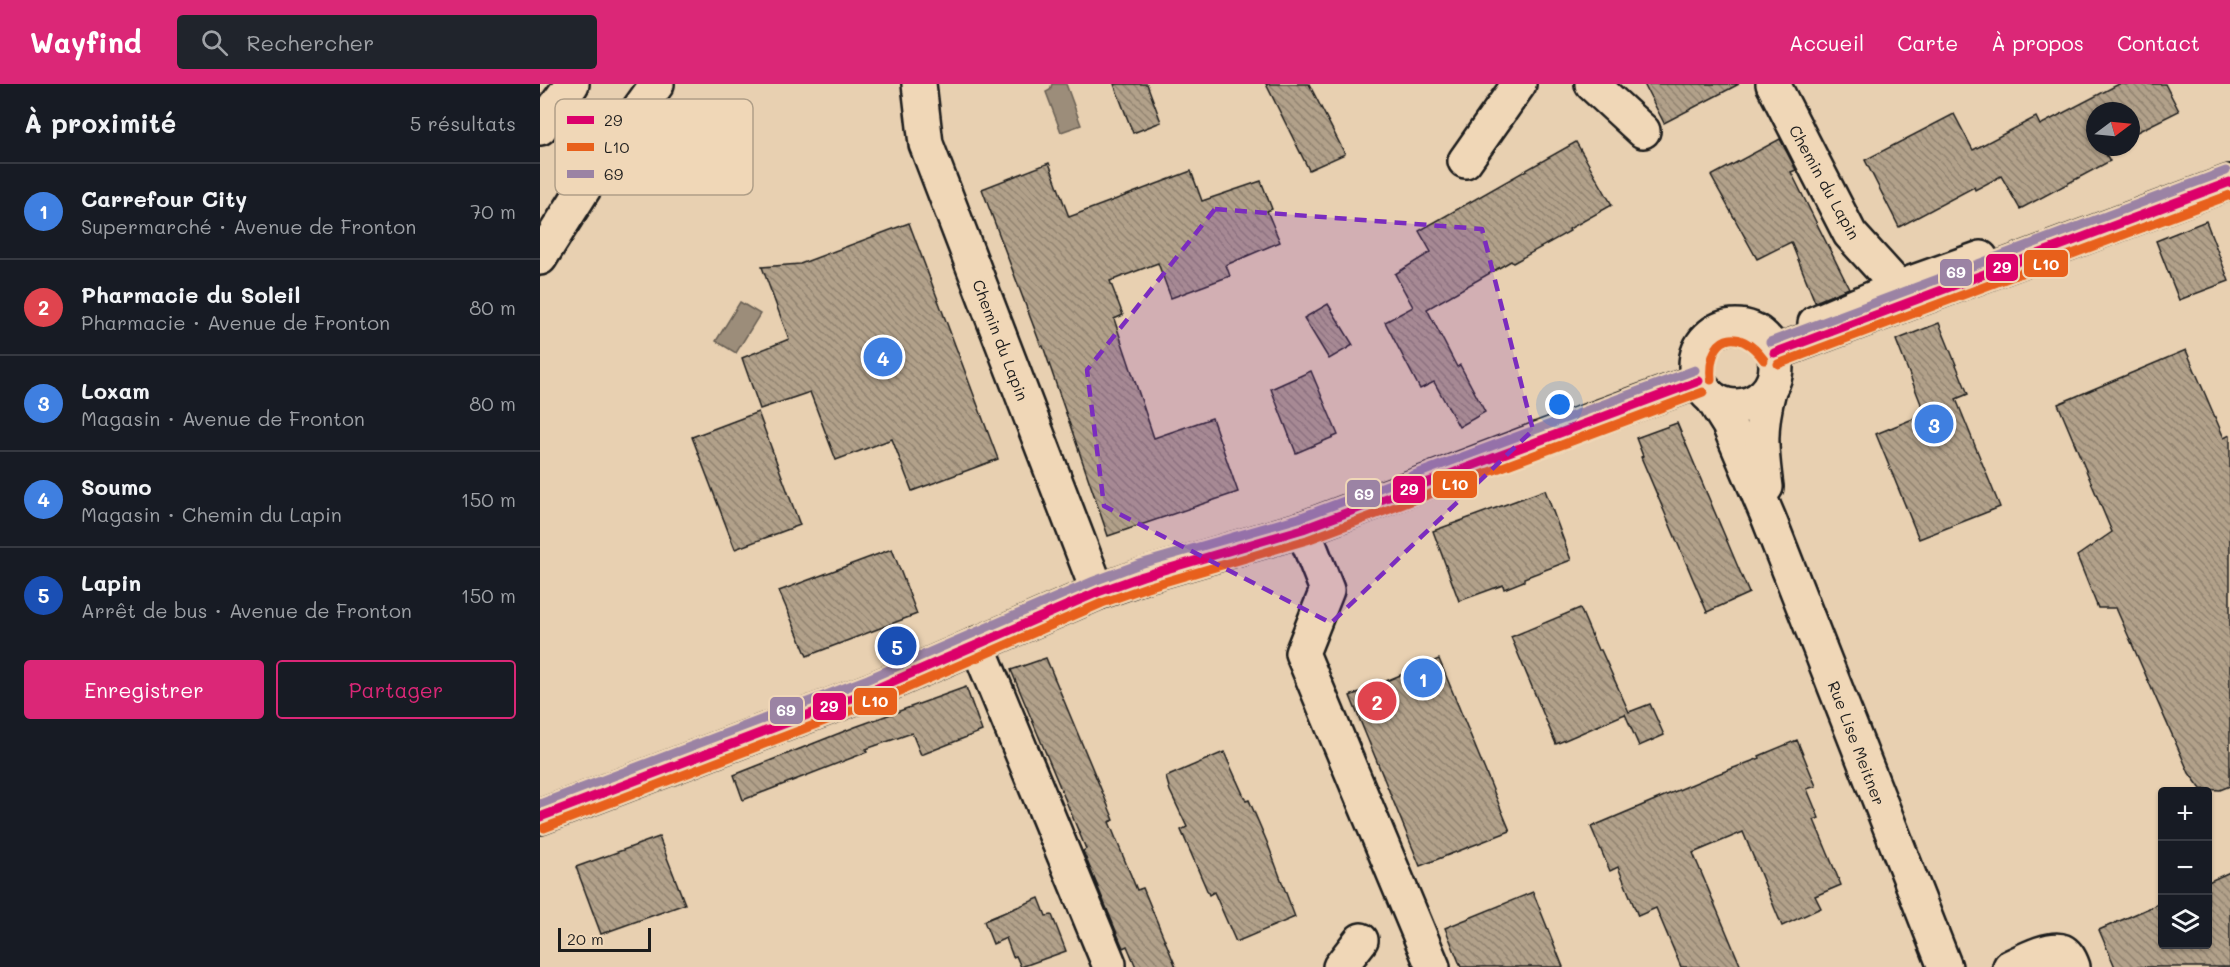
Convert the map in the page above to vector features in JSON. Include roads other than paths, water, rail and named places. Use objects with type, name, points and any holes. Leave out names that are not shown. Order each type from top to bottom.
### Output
[{"type":"main road","points":[[561,99],[572,84]]},
{"type":"main road","points":[[646,99],[657,84]]},
{"type":"main road","name":"Chemin du Lapin","points":[[919,84],[926,144],[1098,592]]},
{"type":"main road","points":[[1466,160],[1519,84]]},
{"type":"main road","points":[[1592,84],[1643,131]]},
{"type":"main road","name":"Chemin du Lapin","points":[[1773,84],[1850,234],[1902,295]]},
{"type":"main road","points":[[540,128],[555,107]]},
{"type":"main road","points":[[1774,353],[1809,340],[1961,266],[2230,164]]},
{"type":"main road","points":[[1902,295],[2230,182]]},
{"type":"main road","points":[[540,258],[580,195]]},
{"type":"main road","points":[[1747,327],[1759,333],[1774,353],[1775,377],[1769,390],[1755,400],[1734,407],[1706,391],[1696,369],[1697,356],[1702,344],[1722,328],[1747,327]]},
{"type":"main road","name":"Rue Lise Meitner","points":[[1769,390],[1762,416],[1760,436],[1769,519]]},
{"type":"main road","points":[[540,817],[873,690],[1098,592],[1143,576],[1303,529],[1548,436],[1706,391]]},
{"type":"main road","name":"Rue Lise Meitner","points":[[1706,391],[1729,425],[1769,519],[1946,967]]},
{"type":"main road","points":[[1303,529],[1327,590],[1302,653],[1433,967]]},
{"type":"main road","points":[[977,644],[1109,964]]},
{"type":"main road","points":[[1340,967],[1361,940]]},
{"type":"main road","points":[[2016,966],[2052,950],[2062,951],[2069,957],[2073,967]]},
{"type":"place","name":"Soumo","points":[[883,357]]},
{"type":"place","name":"Loxam","points":[[1934,424]]},
{"type":"place","name":"Lapin","points":[[897,646]]},
{"type":"place","name":"Carrefour City","points":[[1423,678]]},
{"type":"place","name":"Pharmacie du Soleil","points":[[1377,701]]}]
